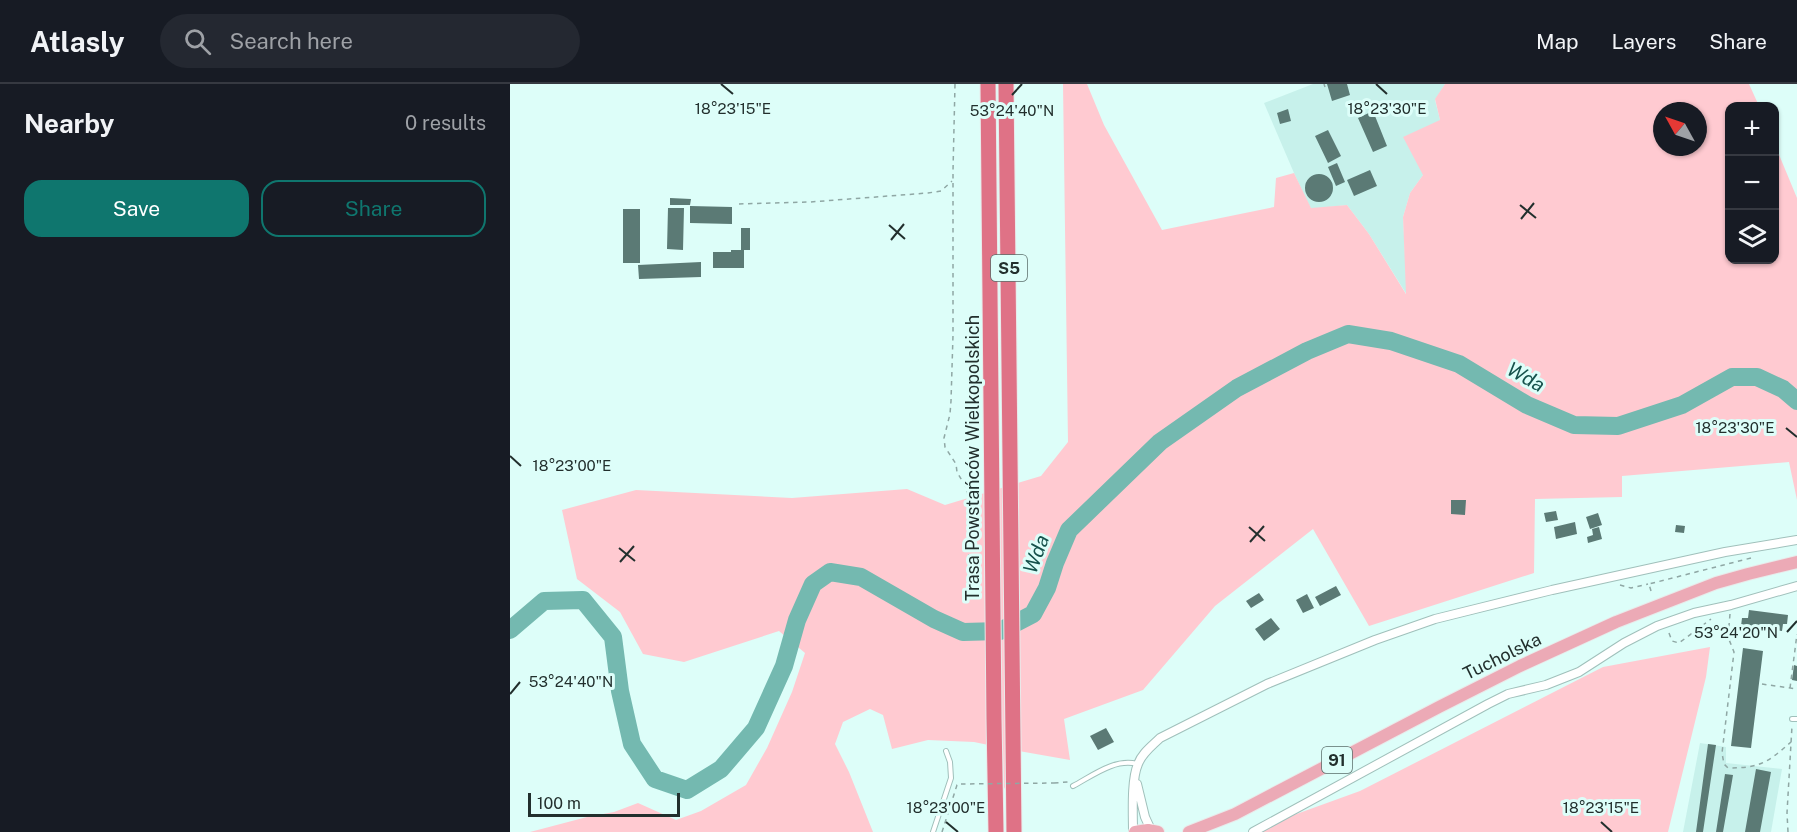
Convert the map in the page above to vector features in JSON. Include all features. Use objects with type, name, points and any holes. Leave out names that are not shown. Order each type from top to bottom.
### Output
[{"type":"highway","name":"Trasa Powstańców Wielkopolskich","points":[[988,84],[996,832]]},
{"type":"highway","name":"Trasa Powstańców Wielkopolskich","points":[[1006,84],[1014,832]]},
{"type":"main road","name":"Tucholska","points":[[1208,832],[1235,814],[1459,697],[1616,622],[1716,583],[1797,562]]},
{"type":"main road","name":"Tucholska","points":[[1189,832],[1235,814]]},
{"type":"main road","points":[[1134,832],[1154,831]]},
{"type":"street","points":[[1134,832],[1135,775],[1138,764],[1147,750],[1160,738],[1267,684],[1375,640],[1435,619],[1725,552],[1797,540]]},
{"type":"street","points":[[1253,832],[1508,694],[1546,685],[1579,672],[1624,643],[1657,626],[1694,613],[1797,586]]},
{"type":"street","points":[[1135,775],[1145,817],[1154,831]]},
{"type":"lane","points":[[933,832],[951,778],[950,762],[946,751]]},
{"type":"lane","points":[[1073,786],[1122,763],[1138,764]]},
{"type":"path","points":[[955,84],[951,401],[944,438],[945,447],[956,464],[957,472],[967,489],[970,592]]},
{"type":"path","points":[[739,204],[928,194],[941,190],[953,180]]},
{"type":"path","points":[[1611,577],[1614,583],[1631,588],[1758,556]]},
{"type":"path","points":[[1649,584],[1651,591]]},
{"type":"path","points":[[1731,604],[1728,637],[1734,652],[1722,753],[1724,764],[1728,768],[1751,768],[1772,758],[1791,742]]},
{"type":"path","points":[[1669,633],[1672,641],[1679,643],[1711,620]]},
{"type":"path","points":[[1790,688],[1797,634]]},
{"type":"path","points":[[1762,684],[1797,689]]},
{"type":"path","points":[[1788,832],[1791,742],[1795,719]]},
{"type":"path","points":[[942,832],[957,785],[1068,782],[1073,786]]},
{"type":"shaded area","points":[[1063,84],[1087,84],[1104,125],[1162,230],[1274,207],[1276,178],[1294,173],[1311,208],[1347,205],[1369,234],[1406,294],[1403,217],[1410,193],[1423,175],[1403,137],[1440,120],[1435,99],[1445,84],[1749,84],[1757,102],[1725,102],[1725,264],[1779,264],[1779,155],[1797,198],[1797,500],[1789,462],[1622,476],[1622,497],[1535,499],[1534,573],[1369,626],[1313,529],[1215,606],[1143,690],[1064,719],[1070,760],[1007,749],[1007,793],[1004,787],[1003,748],[974,742],[928,740],[892,749],[883,715],[870,709],[843,722],[835,744],[873,832],[530,832],[614,812],[638,803],[676,820],[701,811],[746,785],[767,748],[792,692],[805,653],[779,631],[684,662],[643,654],[620,612],[577,579],[562,510],[636,490],[792,498],[907,489],[945,505],[1041,476],[1068,442]]},
{"type":"shaded area","points":[[1313,84],[1445,84],[1435,100],[1440,120],[1423,175],[1410,193],[1403,217],[1407,295],[1369,234],[1347,205],[1311,209],[1294,173],[1264,103]]},
{"type":"shaded area","points":[[1710,647],[1706,677],[1668,832],[1259,832],[1291,816],[1360,791],[1603,667]]},
{"type":"shaded area","points":[[1700,743],[1726,747],[1726,763],[1782,769],[1771,832],[1683,832]]},
{"type":"building","points":[[1327,84],[1347,84],[1350,95],[1332,101]]},
{"type":"building","points":[[1288,109],[1291,121],[1280,124],[1277,113]]},
{"type":"building","points":[[1373,111],[1387,146],[1373,152],[1358,118]]},
{"type":"building","points":[[1328,130],[1341,156],[1328,163],[1315,136]]},
{"type":"building","points":[[1337,163],[1345,182],[1336,186],[1328,167]]},
{"type":"building","points":[[1370,170],[1377,186],[1354,196],[1347,180]]},
{"type":"building","points":[[1319,174],[1329,178],[1333,188],[1329,198],[1319,202],[1309,198],[1305,188],[1309,178]]},
{"type":"building","points":[[670,198],[691,199],[690,205],[670,205]]},
{"type":"building","points":[[690,206],[732,207],[732,224],[690,223]]},
{"type":"building","points":[[668,208],[684,208],[683,250],[667,249]]},
{"type":"building","points":[[623,209],[640,209],[640,263],[623,263]]},
{"type":"building","points":[[741,228],[750,228],[750,250],[744,250],[744,268],[713,268],[713,252],[741,250]]},
{"type":"building","points":[[701,262],[701,277],[639,279],[638,265]]},
{"type":"building","points":[[1451,500],[1466,500],[1465,515],[1451,514]]},
{"type":"building","points":[[1556,511],[1558,520],[1546,522],[1544,513]]},
{"type":"building","points":[[1598,513],[1602,525],[1590,529],[1586,517]]},
{"type":"building","points":[[1575,522],[1577,534],[1556,539],[1554,527]]},
{"type":"building","points":[[1676,525],[1685,526],[1684,533],[1675,532]]},
{"type":"building","points":[[1599,527],[1602,539],[1588,543],[1587,537],[1593,535],[1592,529]]},
{"type":"building","points":[[1336,586],[1341,595],[1320,606],[1315,597]]},
{"type":"building","points":[[1259,593],[1264,600],[1251,608],[1246,601]]},
{"type":"building","points":[[1307,594],[1314,608],[1303,613],[1296,600]]},
{"type":"building","points":[[1749,610],[1788,615],[1787,624],[1783,624],[1782,631],[1741,626],[1742,618],[1748,618]]},
{"type":"building","points":[[1271,618],[1280,629],[1264,641],[1255,629]]},
{"type":"building","points":[[1743,648],[1763,651],[1751,748],[1731,746]]},
{"type":"building","points":[[1794,665],[1797,666],[1797,681],[1792,680]]},
{"type":"building","points":[[1106,728],[1114,742],[1098,750],[1090,736]]},
{"type":"building","points":[[1708,744],[1716,745],[1703,832],[1696,832]]},
{"type":"building","points":[[1756,769],[1771,772],[1760,832],[1745,832]]},
{"type":"building","points":[[1725,774],[1733,775],[1723,832],[1716,832]]},
{"type":"waterway","name":"Wda","points":[[510,630],[544,601],[583,600],[613,637],[620,691],[632,744],[655,779],[687,790],[721,769],[756,728],[784,666],[797,620],[813,584],[830,572],[861,577],[934,619],[963,632],[1000,631],[1033,614],[1047,588],[1069,530],[1160,442],[1237,388],[1307,351],[1348,334],[1391,341],[1459,364],[1527,405],[1574,425],[1618,426],[1682,405],[1732,377],[1757,377],[1783,389],[1797,401]]}]
